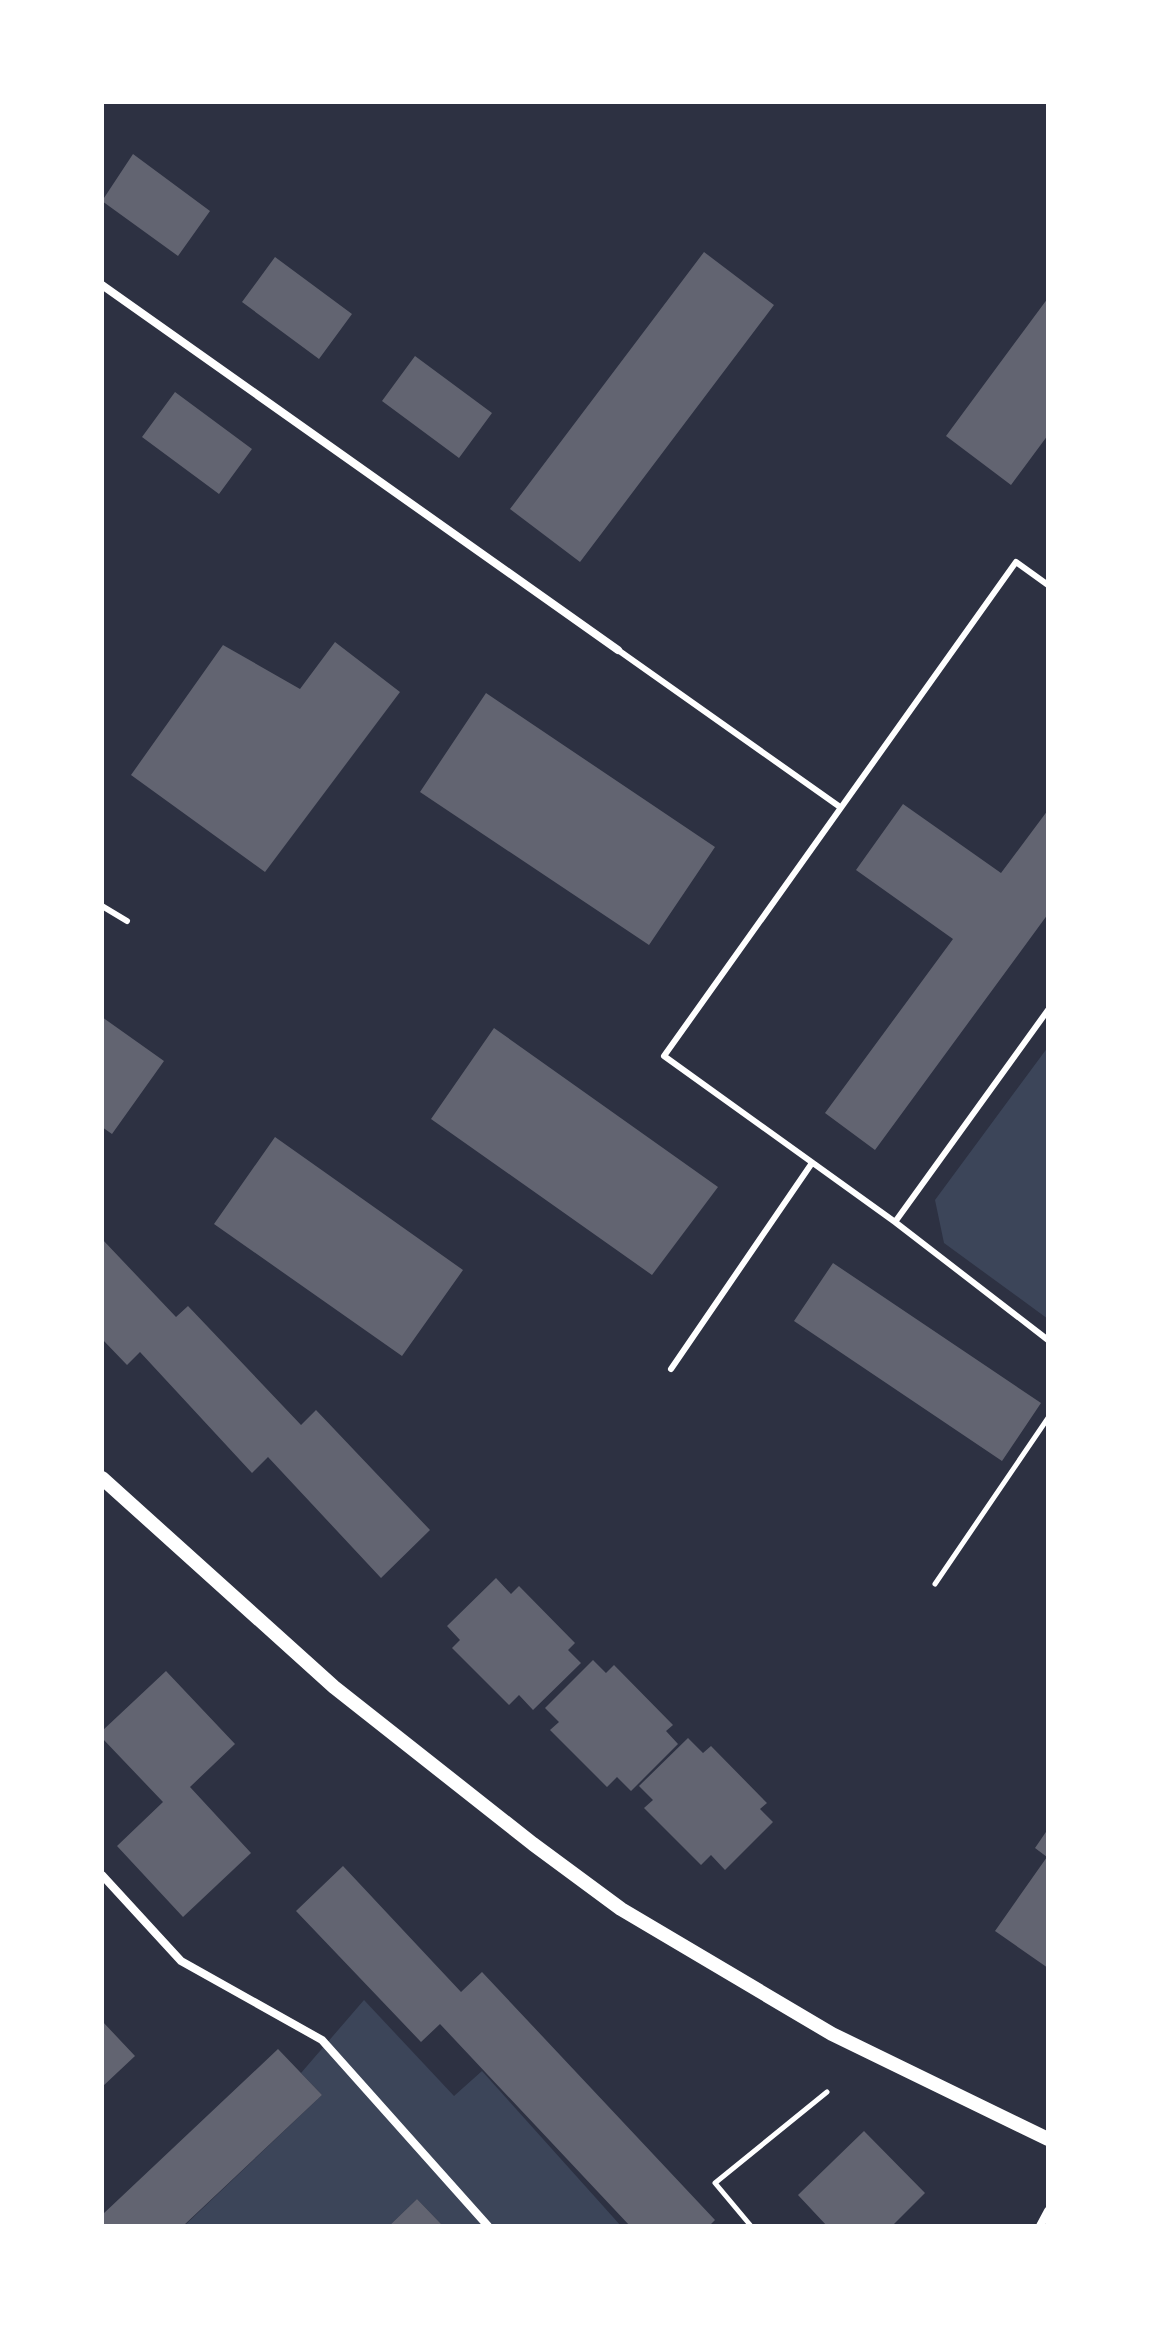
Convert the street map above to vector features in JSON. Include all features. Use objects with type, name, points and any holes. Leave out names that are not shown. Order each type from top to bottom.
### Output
[{"type":"street","points":[[102,285],[618,650]]},
{"type":"street","points":[[102,1478],[334,1687],[533,1844],[621,1909],[832,2034],[1048,2139]]},
{"type":"street","points":[[102,1875],[181,1961],[322,2040],[488,2226]]},
{"type":"street","points":[[1040,2226],[1048,2211]]},
{"type":"lane","points":[[1048,585],[1016,562],[664,1056],[895,1222],[1048,1340]]},
{"type":"lane","points":[[618,650],[840,807]]},
{"type":"lane","points":[[102,906],[127,921]]},
{"type":"lane","points":[[895,1222],[1048,1010]]},
{"type":"lane","points":[[671,1369],[812,1163]]},
{"type":"path","points":[[935,1584],[1048,1418]]},
{"type":"path","points":[[751,2226],[715,2183],[827,2092]]},
{"type":"shaded area","points":[[1048,1047],[1048,1319],[944,1243],[935,1200]]},
{"type":"shaded area","points":[[364,2000],[454,2096],[482,2071],[621,2226],[443,2226],[417,2199],[389,2226],[184,2226],[322,2095],[301,2073]]},
{"type":"building","points":[[133,154],[210,211],[178,256],[102,201]]},
{"type":"building","points":[[704,252],[774,305],[580,562],[510,509]]},
{"type":"building","points":[[275,257],[352,314],[319,359],[242,302]]},
{"type":"building","points":[[1048,298],[1048,435],[1011,485],[946,436]]},
{"type":"building","points":[[415,356],[492,413],[459,458],[382,401]]},
{"type":"building","points":[[175,392],[252,449],[219,494],[142,437]]},
{"type":"building","points":[[335,642],[400,692],[265,872],[131,775],[223,645],[300,689]]},
{"type":"building","points":[[486,693],[715,847],[649,945],[420,792]]},
{"type":"building","points":[[903,804],[1001,873],[1048,810],[1048,914],[875,1150],[825,1113],[953,939],[856,870]]},
{"type":"building","points":[[102,1017],[164,1061],[112,1134],[102,1127]]},
{"type":"building","points":[[494,1028],[718,1187],[652,1275],[431,1119]]},
{"type":"building","points":[[275,1137],[463,1270],[402,1356],[214,1224]]},
{"type":"building","points":[[102,1239],[176,1317],[188,1306],[301,1425],[316,1410],[430,1530],[381,1578],[268,1457],[252,1473],[140,1352],[127,1365],[102,1339]]},
{"type":"building","points":[[833,1263],[1041,1403],[1002,1461],[794,1321]]},
{"type":"building","points":[[496,1578],[511,1594],[519,1586],[575,1643],[568,1650],[581,1663],[533,1710],[519,1695],[509,1705],[452,1648],[460,1640],[447,1626]]},
{"type":"building","points":[[593,1660],[606,1673],[614,1665],[673,1725],[666,1731],[678,1744],[631,1791],[617,1777],[607,1787],[550,1730],[559,1722],[545,1708]]},
{"type":"building","points":[[166,1671],[235,1744],[190,1787],[251,1853],[183,1917],[117,1846],[163,1802],[102,1738],[102,1731]]},
{"type":"building","points":[[688,1738],[703,1753],[711,1746],[767,1803],[760,1809],[773,1822],[725,1870],[711,1855],[701,1865],[644,1808],[653,1800],[639,1786]]},
{"type":"building","points":[[1048,1829],[1048,1968],[995,1931],[1047,1857],[1035,1848]]},
{"type":"building","points":[[343,1866],[461,1992],[482,1972],[715,2220],[709,2226],[630,2226],[440,2024],[421,2042],[296,1911]]},
{"type":"building","points":[[102,2021],[135,2056],[102,2087]]},
{"type":"building","points":[[278,2049],[322,2095],[183,2226],[102,2226],[102,2215]]},
{"type":"building","points":[[864,2131],[925,2193],[892,2226],[827,2226],[798,2195]]},
{"type":"building","points":[[417,2199],[443,2226],[389,2226]]}]
